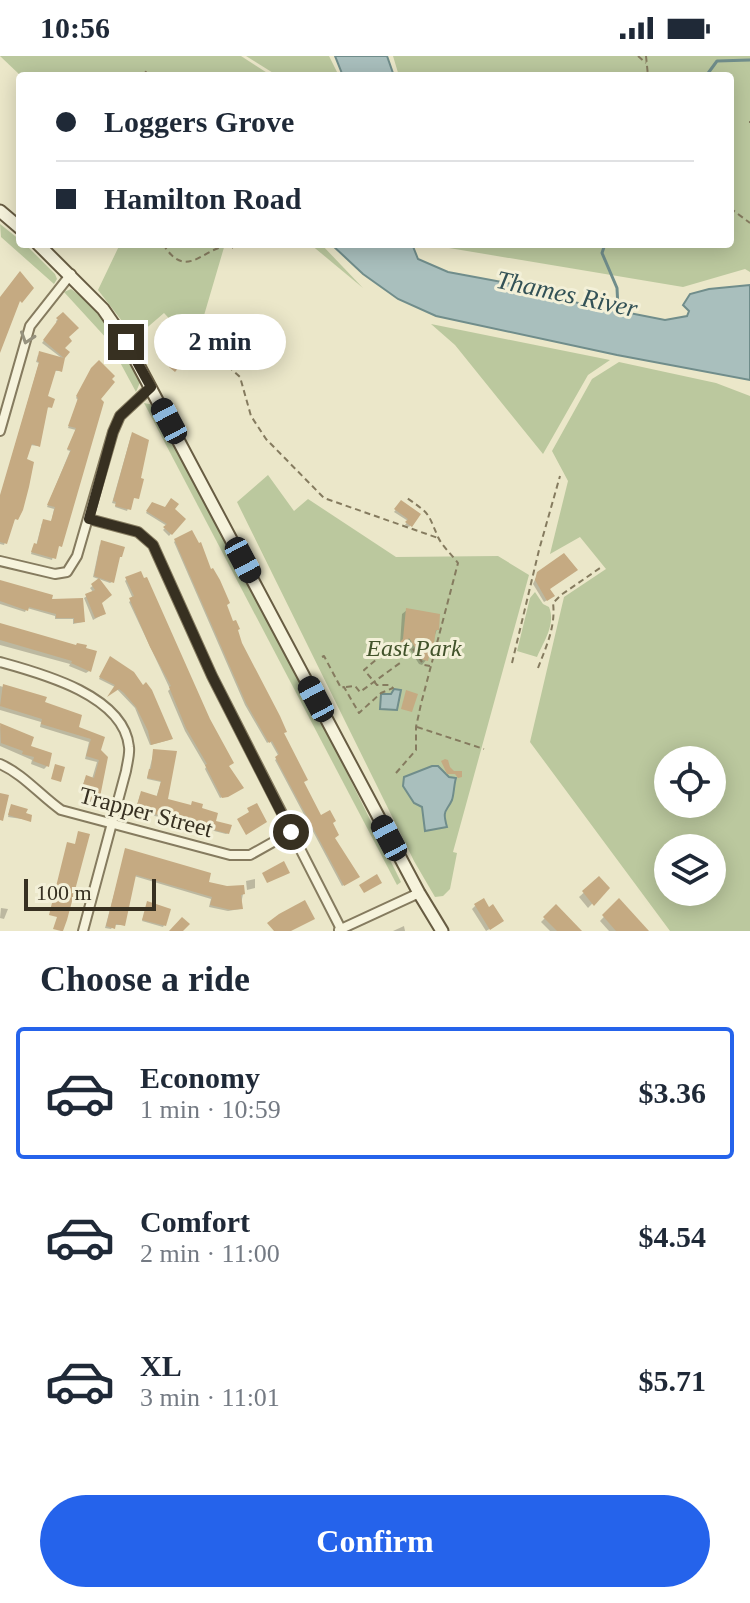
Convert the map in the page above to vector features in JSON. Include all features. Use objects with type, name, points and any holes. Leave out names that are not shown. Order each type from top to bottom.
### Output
[{"type":"main road","points":[[0,211],[16,225]]},
{"type":"main road","points":[[42,248],[103,309],[151,387],[442,931]]},
{"type":"street","points":[[0,431],[30,326],[71,274]]},
{"type":"street","points":[[0,561],[55,574],[67,572],[77,556],[120,416],[151,387]]},
{"type":"street","points":[[89,519],[138,532],[153,545],[212,676],[339,930],[419,893]]},
{"type":"street","points":[[0,662],[51,676],[85,693],[111,713],[123,729],[129,746],[126,771],[83,931]]},
{"type":"street","name":"Trapper Street","points":[[0,764],[20,776],[40,796],[61,810],[230,855],[250,855],[291,832]]},
{"type":"path","points":[[638,56],[647,64]]},
{"type":"path","points":[[646,56],[648,72]]},
{"type":"path","points":[[167,248],[175,257],[190,262],[202,258],[214,248]]},
{"type":"path","points":[[200,355],[228,366],[240,377],[251,416],[266,439],[324,498],[438,538]]},
{"type":"path","points":[[512,663],[560,476]]},
{"type":"path","points":[[396,773],[416,750],[416,727],[458,563],[438,538],[428,513],[407,498]]},
{"type":"path","points":[[538,668],[555,616],[553,603],[600,568]]},
{"type":"path","points":[[344,687],[359,713],[381,693],[393,688],[374,682],[364,670],[378,658],[395,648],[400,650],[411,646],[424,665],[431,666]]},
{"type":"path","points":[[322,657],[341,688],[355,686],[360,692],[400,663]]},
{"type":"path","points":[[416,727],[484,749]]},
{"type":"green space","points":[[0,56],[241,56],[266,72],[17,72]]},
{"type":"green space","points":[[246,56],[329,56],[337,72],[272,72]]},
{"type":"green space","points":[[393,56],[750,56],[750,272],[745,269],[683,287],[449,248],[734,248],[734,72],[398,72]]},
{"type":"green space","points":[[0,224],[16,237],[16,248],[29,248],[55,274],[57,279],[54,284],[1,237]]},
{"type":"green space","points":[[118,248],[224,248],[195,346],[164,313],[135,338],[98,290]]},
{"type":"green space","points":[[315,248],[325,248],[363,288]]},
{"type":"green space","points":[[71,289],[102,319],[119,343],[141,380],[136,392],[108,340],[64,292]]},
{"type":"green space","points":[[431,324],[610,360],[588,375],[543,454],[455,345]]},
{"type":"green space","points":[[619,362],[716,383],[750,396],[750,931],[670,931],[530,742],[564,597],[606,569],[580,537],[550,554],[568,481],[552,451],[592,379]]},
{"type":"green space","points":[[144,403],[154,405],[289,656],[401,882],[397,885]]},
{"type":"green space","name":"East Park","points":[[268,475],[294,511],[308,499],[396,557],[498,556],[529,575],[453,852],[457,853],[450,889],[443,896],[435,897],[414,861],[237,502]]},
{"type":"green space","points":[[535,592],[551,613],[548,632],[537,657],[517,651],[530,598]]},
{"type":"water","points":[[335,56],[387,56],[393,72],[341,72]]},
{"type":"water","points":[[335,248],[414,248],[418,259],[448,272],[518,285],[543,296],[665,320],[687,316],[689,311],[683,305],[690,294],[750,285],[750,380],[436,316],[398,299],[363,274]]},
{"type":"water","points":[[394,689],[401,690],[397,710],[380,709],[381,694],[391,694]]},
{"type":"water","points":[[438,766],[449,777],[456,778],[452,800],[445,814],[447,827],[425,831],[422,807],[414,803],[403,786],[404,777]]},
{"type":"building","points":[[20,271],[34,288],[22,303],[20,301],[0,353],[0,297]]},
{"type":"building","points":[[63,312],[79,328],[69,337],[72,341],[65,348],[70,352],[65,358],[62,372],[56,370],[48,396],[55,399],[52,408],[48,407],[40,447],[32,444],[27,459],[34,462],[29,487],[23,510],[18,520],[15,519],[7,544],[0,542],[0,495],[39,362],[39,351],[64,358],[43,340]]},
{"type":"building","points":[[175,355],[183,362],[175,372],[169,367]]},
{"type":"building","points":[[99,360],[115,376],[112,379],[115,382],[101,399],[104,402],[62,547],[59,546],[56,559],[31,552],[34,543],[37,544],[43,519],[51,521],[55,507],[47,505],[71,450],[67,449],[76,428],[68,426],[78,398],[76,396],[91,368]]},
{"type":"building","points":[[132,432],[149,440],[139,499],[134,498],[131,510],[115,506],[116,502],[113,501]]},
{"type":"building","points":[[171,498],[179,504],[175,509],[186,519],[172,535],[163,527],[167,524],[146,511],[152,502],[165,507]]},
{"type":"building","points":[[401,500],[421,514],[412,527],[405,522],[408,519],[394,509]]},
{"type":"building","points":[[192,530],[201,542],[211,569],[220,580],[230,603],[227,605],[233,621],[236,620],[240,629],[242,643],[280,716],[287,732],[284,733],[308,780],[304,782],[321,815],[330,810],[339,835],[335,838],[360,877],[344,886],[275,757],[279,754],[272,741],[269,743],[246,703],[174,539]]},
{"type":"building","points":[[101,540],[125,547],[114,583],[94,576]]},
{"type":"building","points":[[564,553],[578,570],[550,589],[555,596],[547,601],[535,580],[537,572]]},
{"type":"building","points":[[141,571],[144,578],[147,577],[210,719],[234,763],[229,766],[244,788],[228,797],[222,798],[186,728],[171,686],[129,598],[134,596],[125,577]]},
{"type":"building","points":[[99,578],[112,595],[102,603],[106,614],[95,618],[85,594],[95,590],[91,584]]},
{"type":"building","points":[[0,580],[53,595],[52,599],[83,598],[85,622],[74,623],[74,618],[56,618],[56,614],[29,607],[28,611],[0,601]]},
{"type":"building","points":[[406,608],[440,614],[439,630],[436,630],[432,657],[428,661],[423,660],[409,638],[402,649],[397,645],[403,639]]},
{"type":"building","points":[[0,623],[76,645],[87,645],[86,648],[97,651],[91,672],[72,661],[0,640]]},
{"type":"building","points":[[110,656],[134,672],[143,685],[146,682],[173,739],[151,745],[136,707],[124,693],[119,689],[107,697],[115,685],[99,677]]},
{"type":"building","points":[[3,684],[47,697],[45,702],[82,715],[79,727],[105,737],[101,750],[108,757],[99,802],[88,799],[91,787],[83,785],[86,775],[94,778],[99,760],[86,756],[91,739],[41,724],[42,719],[0,706]]},
{"type":"building","points":[[406,690],[418,694],[412,712],[401,709]]},
{"type":"building","points":[[0,723],[34,737],[31,746],[52,753],[49,767],[33,761],[34,757],[22,754],[23,751],[1,743]]},
{"type":"building","points":[[153,749],[177,751],[168,799],[191,805],[192,801],[203,804],[202,808],[218,813],[216,821],[232,825],[229,834],[136,809],[141,791],[157,796],[161,781],[147,778]]},
{"type":"building","points":[[445,759],[454,771],[462,771],[462,777],[447,774],[441,761]]},
{"type":"building","points":[[55,764],[65,767],[61,782],[51,779]]},
{"type":"building","points":[[0,793],[9,795],[3,821],[0,820]]},
{"type":"building","points":[[257,803],[267,822],[246,835],[237,819]]},
{"type":"building","points":[[11,804],[28,809],[26,813],[32,815],[31,822],[8,815]]},
{"type":"building","points":[[78,831],[90,834],[67,920],[61,931],[53,929],[57,917],[49,915],[67,842],[75,844]]},
{"type":"building","points":[[125,848],[211,873],[209,882],[227,886],[244,885],[245,894],[241,895],[243,909],[231,910],[210,905],[212,897],[136,875],[125,926],[116,924],[115,929],[106,926]]},
{"type":"building","points":[[284,861],[290,873],[267,883],[262,873]]},
{"type":"building","points":[[377,874],[382,883],[364,893],[359,885]]},
{"type":"building","points":[[599,876],[610,888],[594,906],[582,891]]},
{"type":"building","points":[[484,898],[489,907],[493,904],[504,921],[490,930],[474,904]]},
{"type":"building","points":[[619,898],[649,931],[616,931],[602,915]]},
{"type":"building","points":[[305,900],[315,919],[291,931],[274,931],[267,923],[279,914]]},
{"type":"building","points":[[147,901],[171,909],[166,926],[142,920]]},
{"type":"building","points":[[556,904],[582,931],[557,931],[543,917]]},
{"type":"building","points":[[182,917],[190,924],[183,931],[169,931]]},
{"type":"waterway","points":[[709,72],[717,61],[750,60]]},
{"type":"waterway","name":"Thames River","points":[[604,248],[602,253],[617,288],[618,308]]},
{"type":"route","points":[[126,342],[151,387],[120,416],[89,519],[138,532],[153,545],[212,676],[291,832]]}]
